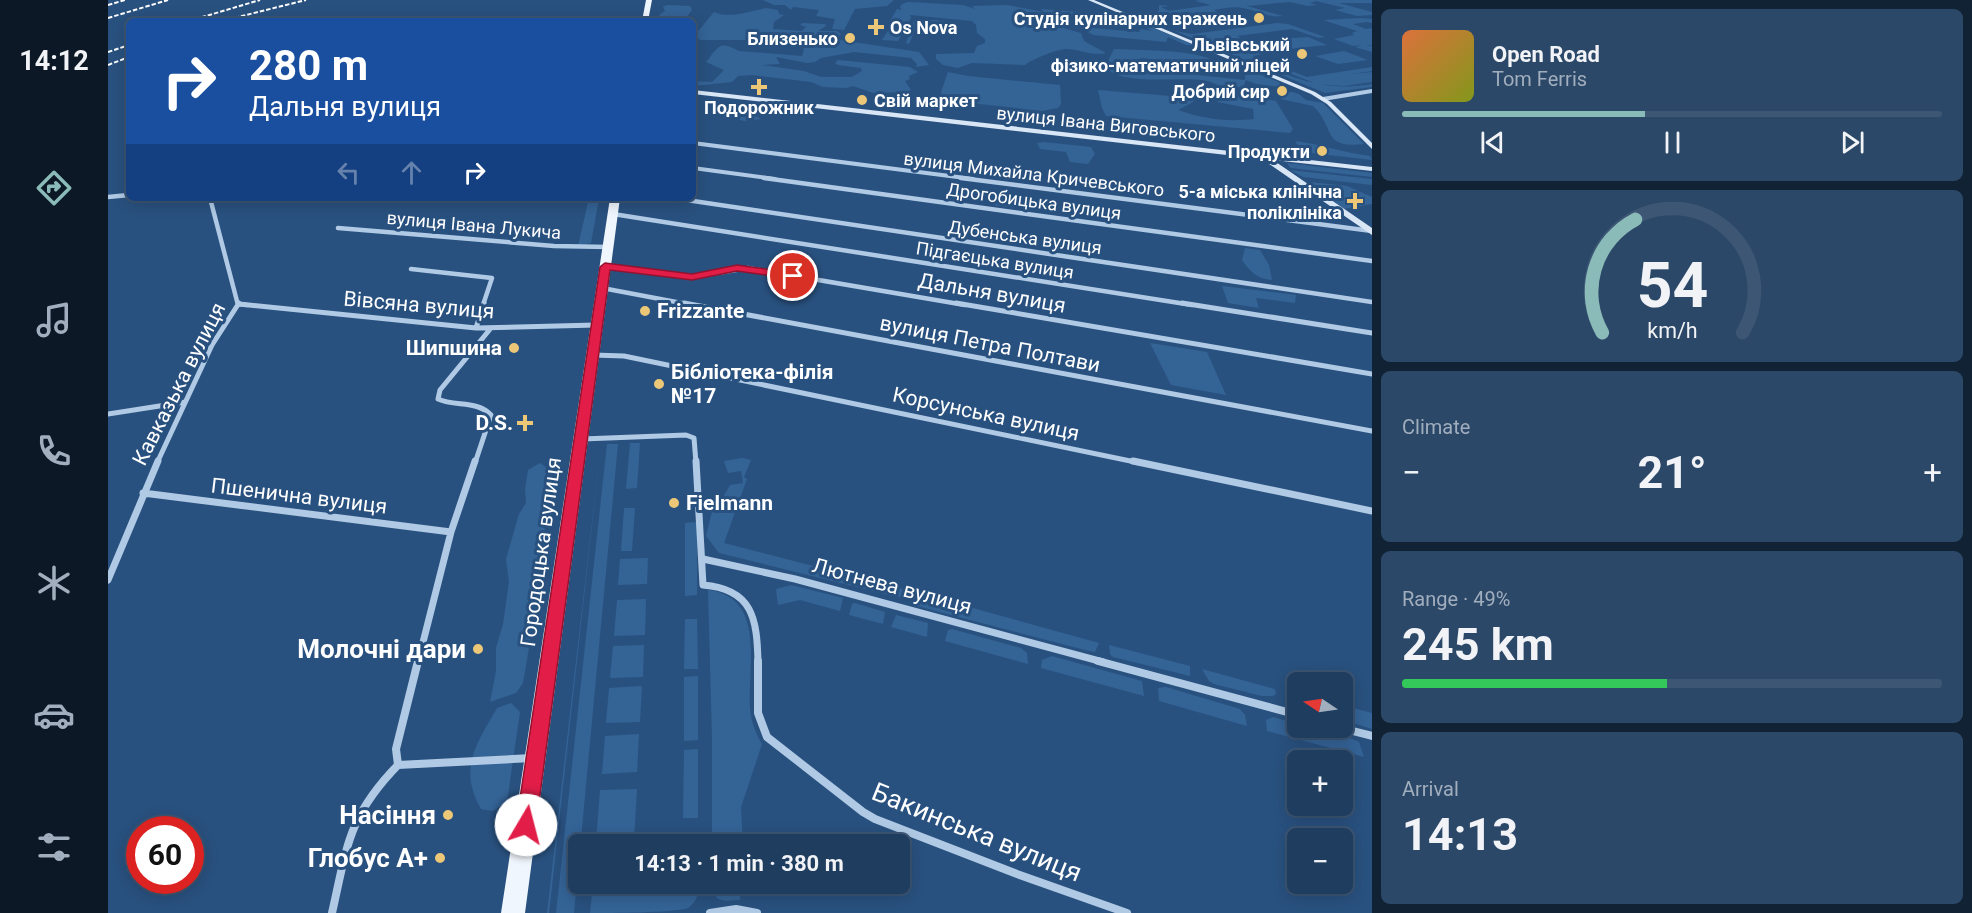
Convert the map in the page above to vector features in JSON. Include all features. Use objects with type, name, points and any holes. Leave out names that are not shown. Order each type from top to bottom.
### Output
[{"type":"main road","points":[[646,18],[649,0]]},
{"type":"main road","name":"Городоцька вулиця","points":[[513,913],[615,201]]},
{"type":"street","points":[[1090,0],[1323,99],[1372,147]]},
{"type":"street","points":[[1323,99],[1372,91]]},
{"type":"street","name":"вулиця Івана Виговського","points":[[696,92],[1372,169]]},
{"type":"street","name":"вулиця Михайла Кричевського","points":[[696,143],[1372,231]]},
{"type":"street","points":[[1263,156],[1372,231]]},
{"type":"street","name":"Дрогобицька вулиця","points":[[696,168],[1372,261]]},
{"type":"street","points":[[108,197],[126,195]]},
{"type":"street","name":"Кавказька вулиця","points":[[108,580],[143,493],[212,345],[239,304],[211,201]]},
{"type":"street","name":"Дубенська вулиця","points":[[693,201],[1372,302]]},
{"type":"street","name":"Підгаєцька вулиця","points":[[613,214],[1372,333]]},
{"type":"street","name":"вулиця Івана Лукича","points":[[338,228],[554,246],[608,247]]},
{"type":"street","name":"Дальня вулиця","points":[[605,267],[692,277],[748,268],[1372,374]]},
{"type":"street","points":[[411,269],[492,278],[476,328]]},
{"type":"street","name":"вулиця Петра Полтави","points":[[602,288],[1372,432]]},
{"type":"street","name":"Вівсяна вулиця","points":[[239,304],[476,328],[597,325]]},
{"type":"street","points":[[398,765],[396,748],[451,531],[491,415],[487,409],[446,404],[438,399],[440,390],[492,328]]},
{"type":"street","name":"Корсунська вулиця","points":[[592,355],[624,356],[1372,511]]},
{"type":"street","points":[[108,414],[185,402]]},
{"type":"street","points":[[580,439],[686,435],[694,438],[703,560]]},
{"type":"street","name":"Пшенична вулиця","points":[[143,493],[451,531]]},
{"type":"street","name":"Бакинська вулиця","points":[[703,560],[703,585],[730,591],[742,598],[752,613],[757,630],[759,713],[761,726],[768,737],[863,812],[1017,874],[1127,913]]},
{"type":"street","name":"Лютнева вулиця","points":[[703,560],[795,579],[1287,712]]},
{"type":"street","points":[[1353,731],[1372,736]]},
{"type":"street","points":[[332,913],[349,838],[361,810],[381,782],[398,765],[536,758]]},
{"type":"street","points":[[710,913],[736,909],[757,913]]},
{"type":"shaded area","points":[[763,0],[894,0],[887,6],[855,9],[844,30],[832,29],[835,19],[816,16],[819,10],[793,7],[791,10],[785,5],[774,5]]},
{"type":"shaded area","points":[[1372,0],[1372,3],[1339,3],[1372,12],[1372,15],[1357,16],[1335,10],[1345,8],[1316,1],[1310,3],[1317,5],[1308,6],[1290,2],[1247,6],[1283,16],[1272,16],[1232,7],[1214,10],[1218,13],[1189,13],[1149,20],[1145,18],[1154,16],[1149,14],[1159,11],[1159,5],[1170,6],[1161,7],[1169,11],[1211,5],[1195,1]]},
{"type":"shaded area","points":[[908,2],[963,5],[975,9],[972,6],[1007,5],[1044,12],[1041,9],[1103,14],[1121,21],[1047,13],[1039,16],[1045,23],[1081,33],[1084,41],[1106,53],[1096,54],[1064,49],[1046,54],[1025,65],[972,63],[958,68],[943,65],[936,59],[936,54],[974,53],[977,46],[985,43],[985,39],[977,33],[976,25],[972,21],[910,15],[911,18],[898,41],[882,40],[894,22],[890,21],[897,9],[902,10],[900,7],[902,4]]},
{"type":"shaded area","points":[[666,5],[690,6],[692,10],[686,18],[660,18],[659,15],[665,11],[663,7]]},
{"type":"shaded area","points":[[766,8],[778,10],[779,14],[784,15],[774,22],[773,29],[802,31],[806,27],[800,25],[802,23],[825,24],[826,26],[818,31],[837,31],[841,34],[838,38],[840,40],[919,52],[929,65],[916,67],[917,64],[911,58],[854,52],[807,63],[776,57],[780,64],[762,65],[804,71],[821,77],[852,77],[862,71],[861,68],[838,65],[835,63],[838,60],[910,67],[918,72],[909,76],[910,79],[905,81],[911,90],[907,92],[873,93],[853,86],[823,87],[811,82],[752,75],[738,76],[732,82],[696,86],[696,81],[712,82],[724,70],[706,62],[723,45],[739,51],[802,56],[804,49],[798,45],[750,40],[700,40],[696,37],[696,34],[714,12],[733,15]]},
{"type":"shaded area","points":[[915,19],[953,23],[948,34],[930,33],[933,25],[918,24],[909,44],[906,43]]},
{"type":"shaded area","points":[[1372,19],[1372,23],[1353,24],[1366,29],[1372,28],[1372,45],[1366,46],[1372,46],[1372,52],[1355,47],[1362,45],[1353,46],[1334,39],[1354,35],[1352,33],[1357,31],[1323,20]]},
{"type":"shaded area","points":[[1141,23],[1195,45],[1186,45],[1168,37],[1166,42],[1093,35],[1080,27],[1153,31],[1137,24]]},
{"type":"shaded area","points":[[1277,23],[1288,24],[1325,37],[1319,38],[1292,29],[1237,36],[1241,38],[1218,42],[1226,46],[1257,41],[1281,51],[1252,56],[1307,77],[1372,67],[1372,71],[1352,74],[1372,72],[1372,82],[1344,86],[1372,84],[1372,87],[1325,93],[1175,31],[1192,34]],"holes":[[[1250,58],[1314,83],[1280,72]]]},
{"type":"shaded area","points":[[1308,37],[1327,45],[1288,49],[1266,40]]},
{"type":"shaded area","points":[[1114,49],[1187,53],[1214,60],[1225,66],[1204,66],[1142,58],[1134,60],[1140,69],[1245,80],[1245,75],[1259,74],[1279,82],[1281,87],[1256,84],[1246,80],[1243,87],[1229,87],[1202,80],[1153,80],[1117,75],[1108,70],[1109,59]]},
{"type":"shaded area","points":[[1344,51],[1368,60],[1338,64],[1315,56]]},
{"type":"shaded area","points":[[948,72],[1060,85],[1061,104],[1058,108],[1042,111],[944,100],[941,92]]},
{"type":"shaded area","points":[[1098,90],[1195,98],[1193,102],[1178,110],[1206,118],[1225,120],[1254,119],[1253,109],[1217,102],[1223,98],[1245,95],[1276,101],[1293,129],[1290,133],[1106,116]]},
{"type":"shaded area","points":[[1292,92],[1306,100],[1323,103],[1364,144],[1350,145],[1335,140],[1313,106],[1281,99],[1285,93]]},
{"type":"shaded area","points":[[720,104],[748,108],[752,114],[761,119],[744,121],[718,113],[715,107]]},
{"type":"shaded area","points":[[1295,141],[1370,156],[1372,160],[1302,152]]},
{"type":"shaded area","points":[[1037,143],[1091,147],[1095,154],[1088,164],[1070,162],[1066,152],[1040,149]]},
{"type":"shaded area","points":[[1287,163],[1372,173],[1372,177],[1290,168]]},
{"type":"shaded area","points":[[1290,170],[1372,179],[1372,185],[1303,177]]},
{"type":"shaded area","points":[[1310,182],[1347,186],[1372,197],[1372,204],[1344,209]]},
{"type":"shaded area","points":[[994,198],[1056,208],[1057,212],[994,205]]},
{"type":"shaded area","points":[[588,201],[599,201],[591,243],[578,246]]},
{"type":"shaded area","points":[[1245,248],[1260,250],[1269,265],[1272,280],[1258,276],[1248,268],[1242,260]]},
{"type":"shaded area","points":[[1222,286],[1296,295],[1295,303],[1256,298],[1259,308],[1228,303]]},
{"type":"shaded area","points":[[1150,343],[1207,352],[1226,395],[1171,385]]},
{"type":"shaded area","points":[[630,443],[640,443],[637,488],[626,489]]},
{"type":"shaded area","points":[[601,444],[549,913],[547,913]]},
{"type":"shaded area","points":[[607,444],[618,444],[581,834],[568,834],[568,894],[576,894],[574,913],[556,913]]},
{"type":"shaded area","points":[[742,458],[751,460],[744,477],[747,479],[724,543],[902,589],[905,590],[903,596],[897,597],[719,553],[706,536],[714,503],[721,501],[730,485],[743,483],[741,471],[728,473],[724,461]]},
{"type":"shaded area","points":[[540,463],[552,475],[556,492],[539,516],[545,530],[547,570],[532,630],[523,683],[516,693],[490,702],[496,671],[496,648],[503,624],[509,582],[506,559],[519,514],[526,503],[525,489],[528,470]]},
{"type":"shaded area","points":[[624,508],[635,508],[632,551],[621,551]]},
{"type":"shaded area","points":[[697,522],[697,595],[685,596],[685,523]]},
{"type":"shaded area","points":[[648,558],[647,584],[618,585],[620,559]]},
{"type":"shaded area","points":[[791,585],[843,598],[840,611],[800,600],[778,605],[776,589]]},
{"type":"shaded area","points":[[708,590],[727,595],[739,606],[746,620],[750,637],[751,718],[762,744],[741,807],[742,834],[712,834]]},
{"type":"shaded area","points":[[915,592],[1099,643],[1095,652],[1085,650],[913,605]]},
{"type":"shaded area","points":[[646,599],[645,635],[614,636],[617,600]]},
{"type":"shaded area","points":[[852,604],[885,612],[883,624],[849,615]]},
{"type":"shaded area","points":[[896,615],[928,623],[927,637],[891,627]]},
{"type":"shaded area","points":[[685,619],[697,619],[698,669],[684,669]]},
{"type":"shaded area","points":[[952,629],[1021,648],[1027,653],[1028,664],[945,641],[948,630]]},
{"type":"shaded area","points":[[644,645],[643,677],[610,678],[613,646]]},
{"type":"shaded area","points":[[1109,645],[1190,666],[1190,676],[1113,657],[1110,654]]},
{"type":"shaded area","points":[[1052,656],[1142,681],[1144,696],[1041,668],[1042,660]]},
{"type":"shaded area","points":[[1202,669],[1275,689],[1276,694],[1262,696],[1214,684],[1209,681]]},
{"type":"shaded area","points":[[698,676],[698,740],[684,741],[684,677]]},
{"type":"shaded area","points":[[642,686],[640,722],[606,723],[609,688]]},
{"type":"shaded area","points":[[1166,687],[1240,709],[1245,715],[1247,726],[1159,701],[1158,688]]},
{"type":"shaded area","points":[[511,703],[520,712],[507,802],[493,811],[481,809],[471,781],[472,757],[497,708]]},
{"type":"shaded area","points":[[1353,708],[1372,713],[1372,729],[1353,723]]},
{"type":"shaded area","points":[[1273,717],[1287,721],[1287,736],[1267,731],[1266,720]]},
{"type":"shaded area","points":[[639,734],[637,772],[602,774],[605,736]]},
{"type":"shaded area","points":[[1293,738],[1350,738],[1359,742],[1364,757],[1353,754],[1353,750],[1338,750]]},
{"type":"shaded area","points":[[698,749],[698,818],[683,818],[684,750]]},
{"type":"shaded area","points":[[637,789],[634,834],[597,834],[600,790]]},
{"type":"shaded area","points":[[592,894],[698,894],[694,903],[680,910],[590,913]]},
{"type":"shaded area","points":[[714,894],[740,894],[740,900],[718,899]]},
{"type":"railway","points":[[108,5],[125,0]]},
{"type":"railway","points":[[108,18],[168,0]]},
{"type":"railway","points":[[199,18],[260,0]]},
{"type":"railway","points":[[234,18],[306,0]]},
{"type":"railway","points":[[108,52],[126,46]]},
{"type":"railway","points":[[108,65],[126,58]]},
{"type":"place","name":"Студія кулінарних вражень","points":[[1259,18]]},
{"type":"place","name":"Os Nova","points":[[876,27]]},
{"type":"place","name":"Близенько","points":[[850,38]]},
{"type":"place","name":"Львівський фізико-математичний ліцей","points":[[1302,54]]},
{"type":"place","name":"Подорожник","points":[[759,87]]},
{"type":"place","name":"Добрий сир","points":[[1282,91]]},
{"type":"place","name":"Свій маркет","points":[[862,100]]},
{"type":"place","name":"Продукти","points":[[1322,151]]},
{"type":"place","name":"5-а міська клінічна поліклініка","points":[[1355,201]]},
{"type":"place","name":"Frizzante","points":[[645,311]]},
{"type":"place","name":"Шипшина","points":[[514,348]]},
{"type":"place","name":"Бібліотека-філія №17","points":[[659,384]]},
{"type":"place","name":"D.S.","points":[[525,423]]},
{"type":"place","name":"Fielmann","points":[[674,503]]},
{"type":"place","name":"Молочні дари","points":[[478,649]]},
{"type":"place","name":"Насіння","points":[[448,815]]},
{"type":"place","name":"Глобус А+","points":[[440,858]]},
{"type":"route","points":[[526,825],[605,267],[692,277],[748,268],[793,276]]}]
